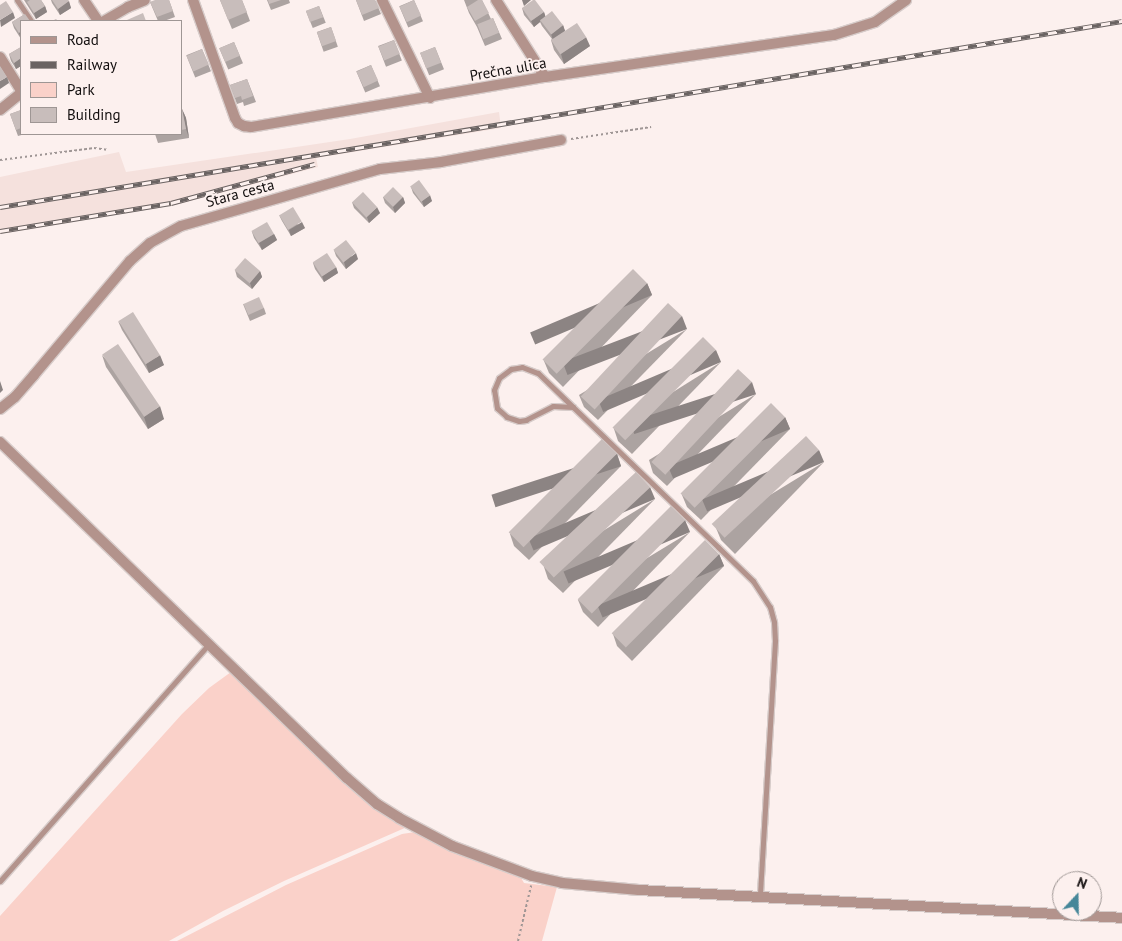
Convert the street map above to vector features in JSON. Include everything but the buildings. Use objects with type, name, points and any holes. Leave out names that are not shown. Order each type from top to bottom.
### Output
[{"type":"street","points":[[84,0],[97,20]]},
{"type":"street","points":[[106,20],[145,0]]},
{"type":"street","name":"Prečna ulica","points":[[193,0],[235,118],[238,123],[244,126],[430,98],[545,78],[834,35],[875,22],[906,0]]},
{"type":"street","points":[[382,0],[430,98]]},
{"type":"street","points":[[496,0],[545,78]]},
{"type":"street","points":[[0,57],[20,90]]},
{"type":"street","points":[[0,110],[20,93]]},
{"type":"street","name":"Stara cesta","points":[[0,409],[15,397],[34,376],[130,261],[150,243],[181,226],[380,169],[441,162],[561,140]]},
{"type":"street","points":[[0,442],[208,645],[377,804],[417,829],[452,846],[534,877],[562,883],[639,890],[1122,918]]},
{"type":"lane","points":[[17,0],[30,20]]},
{"type":"lane","points":[[573,407],[553,406],[526,420],[513,419],[497,408],[494,390],[499,378],[504,373],[517,368],[529,368],[538,373],[753,581],[770,607],[774,622],[775,641],[760,897]]},
{"type":"lane","points":[[0,881],[208,645]]},
{"type":"path","points":[[561,140],[650,127]]},
{"type":"path","points":[[0,160],[94,148],[109,150]]},
{"type":"path","points":[[518,941],[534,877]]},
{"type":"shaded area","points":[[499,112],[501,128],[316,158],[318,167],[175,205],[0,234],[0,177],[119,152],[126,172],[350,139]]},
{"type":"green space","points":[[231,672],[407,827],[284,881],[223,911],[169,941],[0,941],[0,916],[182,714],[209,688]]},
{"type":"green space","points":[[415,832],[520,876],[524,883],[557,887],[542,941],[177,941],[286,885],[402,834]]},
{"type":"railway","points":[[0,207],[1122,21]]},
{"type":"railway","points":[[0,231],[171,203],[315,164]]}]
